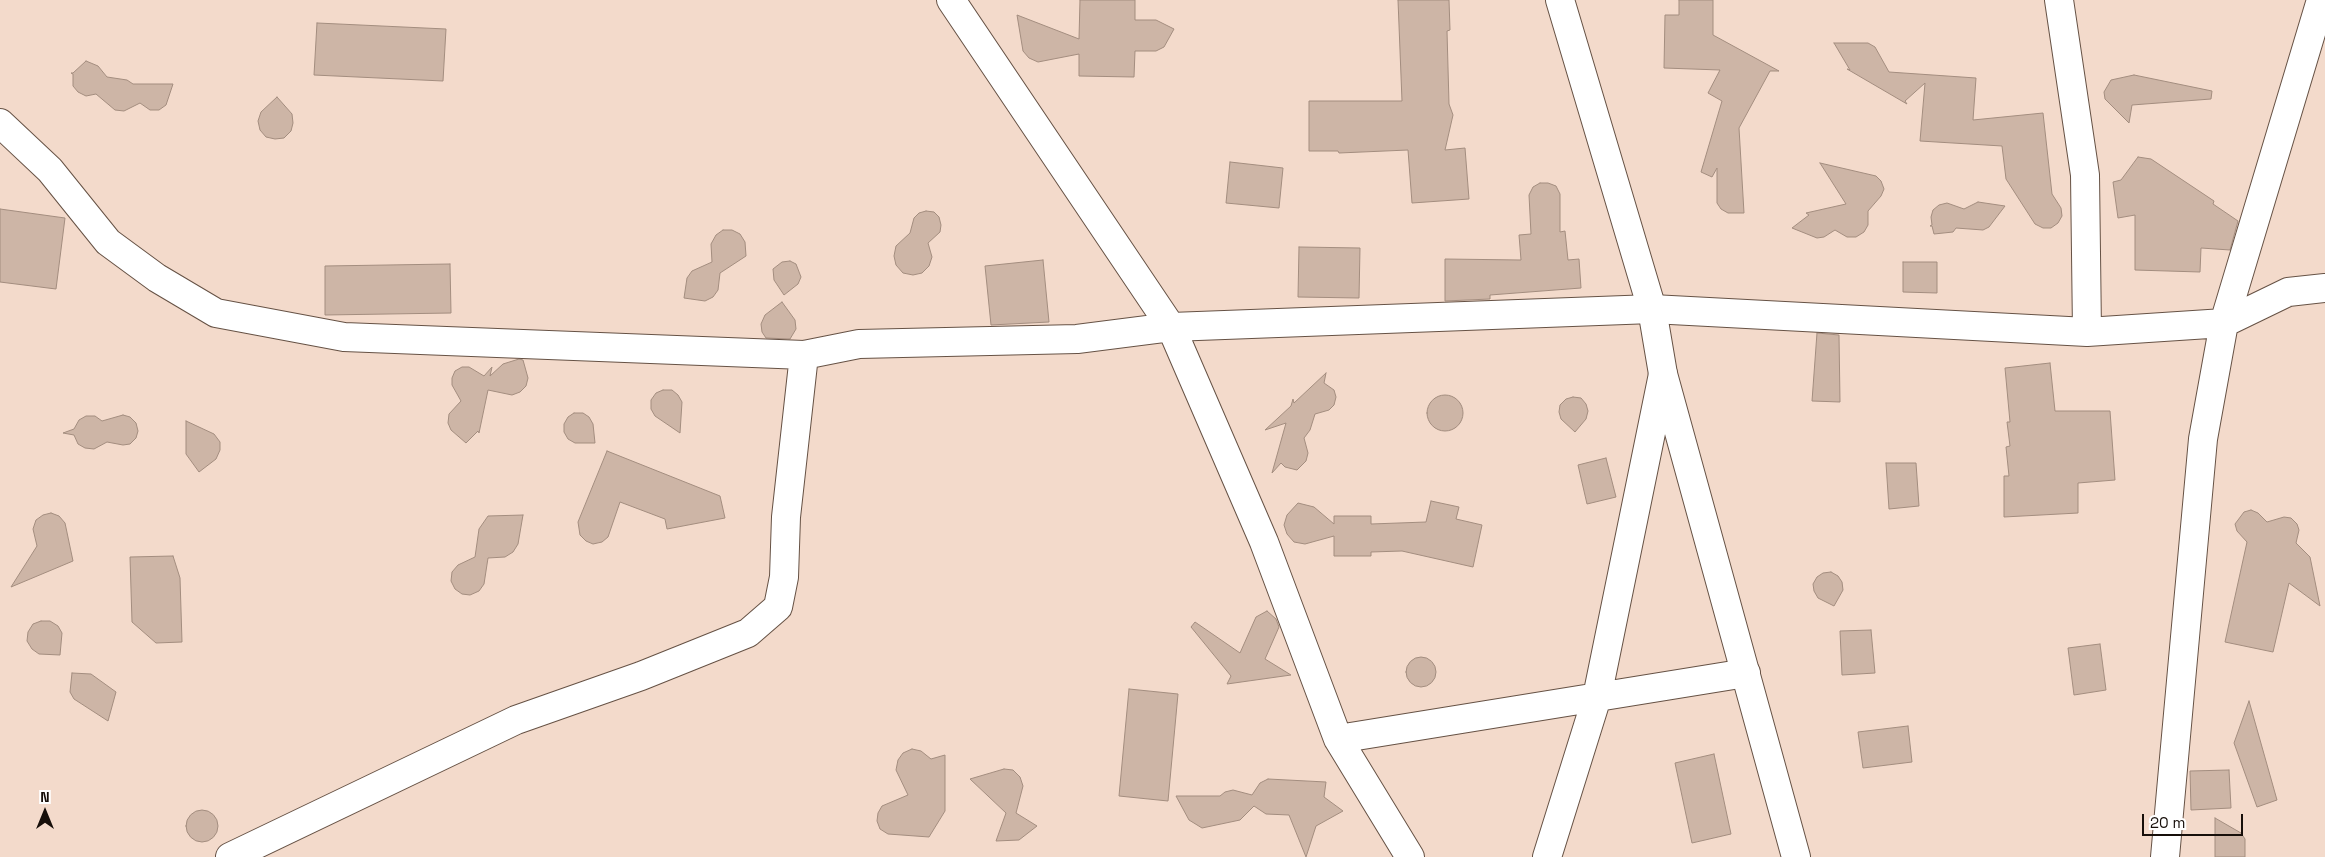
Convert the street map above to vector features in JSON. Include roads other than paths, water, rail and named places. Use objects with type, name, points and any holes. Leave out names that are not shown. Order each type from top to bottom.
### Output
[{"type":"main road","points":[[951,0],[1172,327],[1264,542],[1338,739],[1410,857]]},
{"type":"main road","points":[[1560,0],[1652,309],[1663,374],[1796,857]]},
{"type":"main road","points":[[2059,0],[2085,175],[2087,332]]},
{"type":"main road","points":[[2165,857],[2203,439],[2224,323],[2321,0]]},
{"type":"main road","points":[[0,123],[50,170],[108,242],[157,278],[216,314],[344,337],[804,355],[859,344],[1077,339],[1172,327],[1652,309],[2087,332],[2224,323],[2288,292],[2325,288]]},
{"type":"main road","points":[[230,857],[516,720],[641,676],[748,633],[778,606],[784,578],[786,517],[804,355]]},
{"type":"main road","points":[[1547,857],[1597,697],[1663,374]]},
{"type":"main road","points":[[1338,739],[1746,673]]}]
